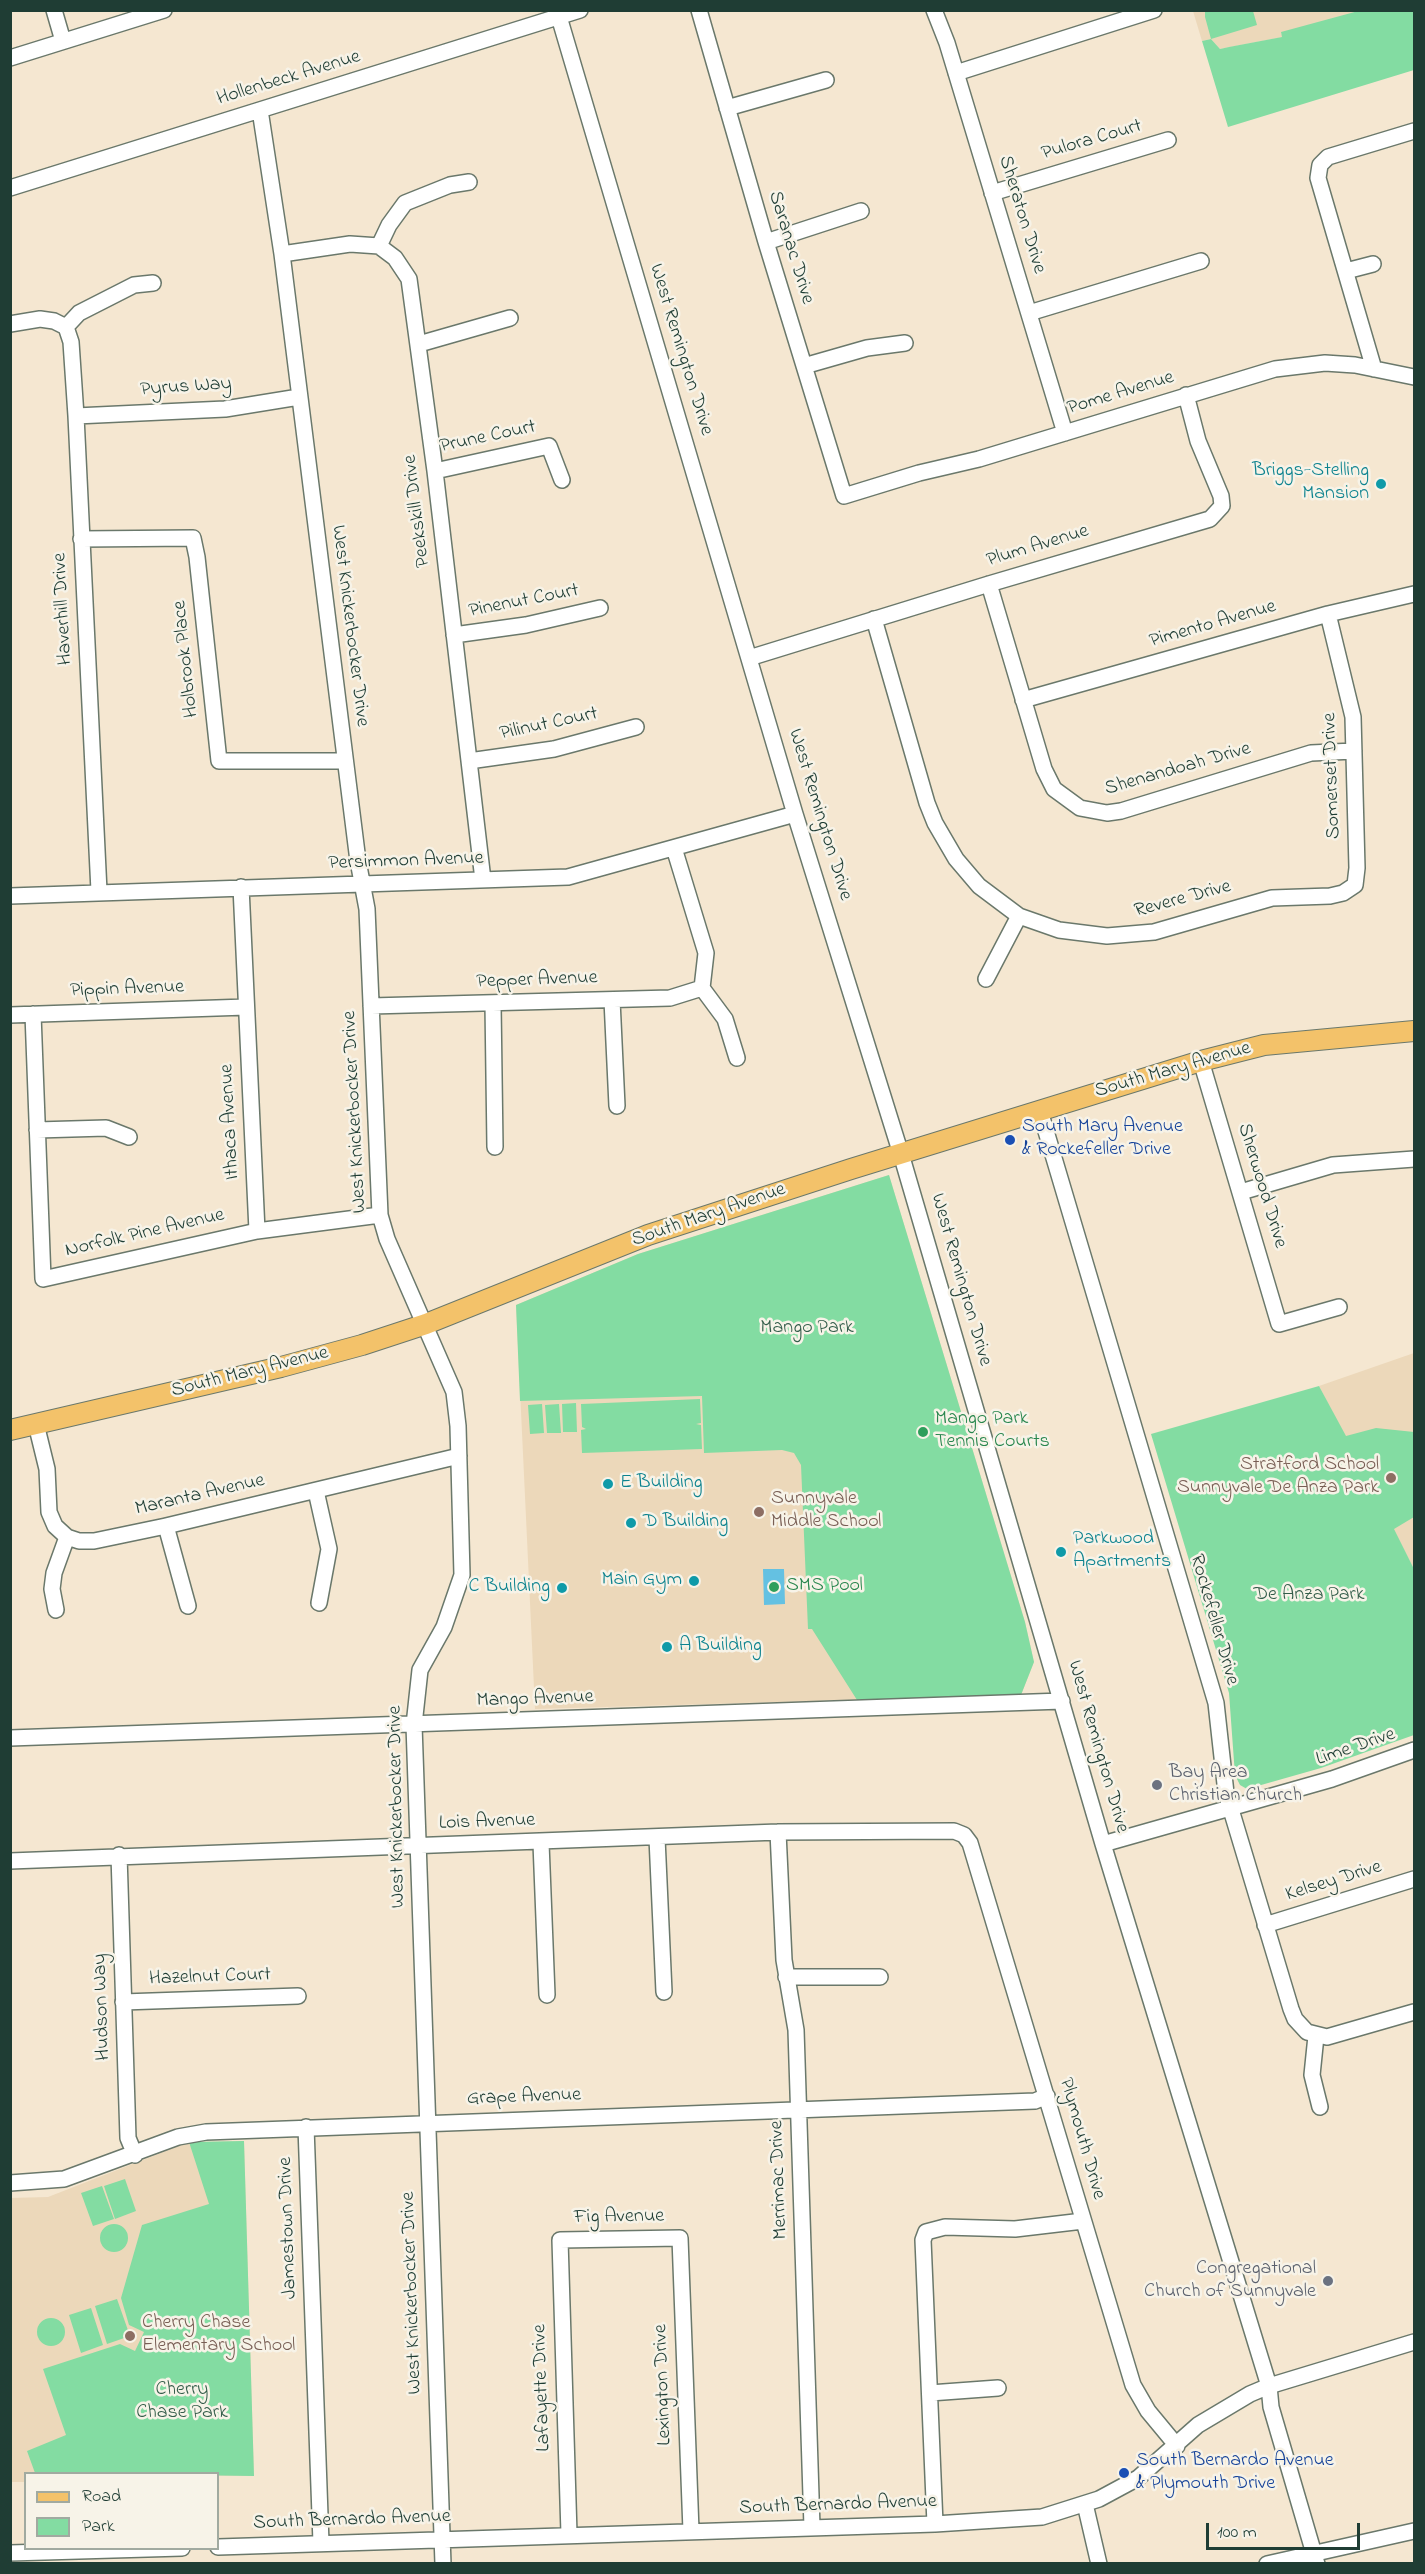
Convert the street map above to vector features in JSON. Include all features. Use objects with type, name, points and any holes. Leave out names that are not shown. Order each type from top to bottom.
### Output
[{"type":"main road","name":"South Mary Avenue","points":[[10,1430],[281,1367],[426,1324],[648,1235],[1201,1061],[1264,1045],[1414,1031]]},
{"type":"street","points":[[54,10],[63,41]]},
{"type":"street","points":[[10,58],[164,10]]},
{"type":"street","name":"Hollenbeck Avenue","points":[[10,188],[558,14],[580,10]]},
{"type":"street","name":"Saranac Drive","points":[[699,10],[766,242],[844,496]]},
{"type":"street","name":"Sheraton Drive","points":[[934,10],[956,73],[1065,433]]},
{"type":"street","points":[[956,73],[1123,15],[1154,10]]},
{"type":"street","name":"West Remington Drive","points":[[558,14],[795,814],[901,1154],[1103,1845],[1269,2386],[1271,2407],[1315,2558]]},
{"type":"street","points":[[727,108],[825,80]]},
{"type":"street","name":"West Knickerbocker Drive","points":[[260,110],[282,254],[345,761],[367,909],[380,1215],[387,1239],[454,1392],[459,1456],[462,1575],[444,1627],[420,1670],[414,1725],[443,2564]]},
{"type":"street","points":[[1374,369],[1318,178],[1320,165],[1329,157],[1414,130]]},
{"type":"street","name":"Pulora Court","points":[[992,193],[1168,141]]},
{"type":"street","points":[[282,254],[350,244],[379,246],[389,225],[405,203],[450,185],[469,182]]},
{"type":"street","points":[[766,242],[861,212]]},
{"type":"street","name":"Peekskill Drive","points":[[379,246],[395,258],[409,279],[435,471],[483,880]]},
{"type":"street","points":[[1029,314],[1201,261]]},
{"type":"street","points":[[1346,271],[1373,264]]},
{"type":"street","points":[[10,324],[40,319],[54,321],[66,327],[79,313],[134,285],[153,284]]},
{"type":"street","points":[[418,344],[510,318]]},
{"type":"street","name":"Haverhill Drive","points":[[66,327],[71,342],[76,416],[99,891]]},
{"type":"street","points":[[804,366],[867,348],[905,343]]},
{"type":"street","name":"Pome Avenue","points":[[844,496],[1065,433],[1275,369],[1325,363],[1414,377]]},
{"type":"street","name":"Plum Avenue","points":[[749,658],[1210,519],[1222,507],[1221,496],[1204,457],[1186,395]]},
{"type":"street","name":"Pyrus Way","points":[[76,416],[225,409],[299,397]]},
{"type":"street","name":"Prune Court","points":[[435,471],[549,446],[562,480]]},
{"type":"street","name":"Holbrook Place","points":[[81,539],[193,538],[219,761],[345,761]]},
{"type":"street","name":"Shenandoah Drive","points":[[989,584],[1048,779],[1062,797],[1080,808],[1093,812],[1121,811],[1311,753],[1354,751]]},
{"type":"street","name":"Pimento Avenue","points":[[1023,700],[1328,614],[1414,594]]},
{"type":"street","name":"Pinenut Court","points":[[454,636],[526,625],[600,608]]},
{"type":"street","name":"Somerset Drive","points":[[1328,614],[1351,706],[1357,867]]},
{"type":"street","name":"Revere Drive","points":[[874,620],[934,823],[969,875],[991,896],[1019,916],[1038,924],[1082,934],[1146,933],[1272,898],[1343,893],[1354,885],[1357,867]]},
{"type":"street","name":"Pilinut Court","points":[[469,761],[554,749],[636,727]]},
{"type":"street","name":"Persimmon Avenue","points":[[10,896],[99,891],[362,886],[568,877],[795,814]]},
{"type":"street","points":[[674,848],[706,953],[702,988],[725,1019],[737,1058]]},
{"type":"street","name":"Ithaca Avenue","points":[[241,887],[257,1231]]},
{"type":"street","points":[[986,979],[1019,916]]},
{"type":"street","name":"Pepper Avenue","points":[[371,1006],[670,998],[702,988]]},
{"type":"street","points":[[612,1000],[617,1106]]},
{"type":"street","points":[[493,1004],[495,1147]]},
{"type":"street","name":"Pippin Avenue","points":[[10,1015],[246,1006]]},
{"type":"street","points":[[33,1014],[37,1130],[106,1128],[129,1137]]},
{"type":"street","name":"Sherwood Drive","points":[[1201,1061],[1279,1324],[1339,1306]]},
{"type":"street","name":"Rockefeller Drive","points":[[1041,1111],[1216,1703],[1222,1761],[1231,1808],[1265,1925],[1295,2019],[1307,2032],[1316,2036]]},
{"type":"street","name":"Norfolk Pine Avenue","points":[[37,1130],[43,1279],[257,1231]]},
{"type":"street","points":[[1241,1192],[1334,1165],[1414,1159]]},
{"type":"street","points":[[257,1231],[380,1215]]},
{"type":"street","points":[[36,1424],[47,1469],[49,1512],[55,1526],[67,1538],[54,1573],[52,1589],[56,1610]]},
{"type":"street","name":"Maranta Avenue","points":[[67,1538],[94,1541],[166,1526],[459,1456]]},
{"type":"street","points":[[316,1491],[329,1549],[319,1603]]},
{"type":"street","points":[[166,1526],[188,1606]]},
{"type":"street","name":"Mango Avenue","points":[[10,1738],[1062,1701]]},
{"type":"street","name":"Lime Drive","points":[[1103,1845],[1332,1779],[1414,1750]]},
{"type":"street","name":"Lois Avenue","points":[[10,1861],[119,1855],[541,1843],[778,1832],[954,1831],[963,1835]]},
{"type":"street","name":"Merrimac Drive","points":[[778,1832],[786,1977],[796,2030],[812,2527]]},
{"type":"street","name":"Plymouth Drive","points":[[963,1835],[970,1843],[1133,2385],[1148,2411],[1177,2446]]},
{"type":"street","points":[[657,1838],[664,1992]]},
{"type":"street","points":[[541,1843],[547,1995]]},
{"type":"street","name":"Hudson Way","points":[[119,1855],[128,2138],[135,2156]]},
{"type":"street","name":"Kelsey Drive","points":[[1265,1925],[1414,1879]]},
{"type":"street","points":[[786,1977],[880,1977]]},
{"type":"street","name":"Hazelnut Court","points":[[123,2001],[298,1996]]},
{"type":"street","points":[[1320,2107],[1312,2075],[1316,2036],[1339,2035],[1414,2012]]},
{"type":"street","name":"Grape Avenue","points":[[10,2183],[64,2180],[135,2156],[178,2137],[206,2132],[1035,2101],[1047,2096]]},
{"type":"street","name":"Jamestown Drive","points":[[306,2127],[321,2542]]},
{"type":"street","points":[[935,2524],[923,2240],[926,2232],[945,2227],[1015,2229],[1083,2221]]},
{"type":"street","name":"Fig Avenue","points":[[560,2240],[680,2238]]},
{"type":"street","name":"Lexington Drive","points":[[680,2238],[691,2531]]},
{"type":"street","name":"Lafayette Drive","points":[[560,2240],[569,2534]]},
{"type":"street","name":"South Bernardo Avenue","points":[[219,2547],[935,2524],[1042,2517],[1084,2504],[1138,2478],[1209,2417],[1269,2386],[1414,2342]]},
{"type":"street","points":[[930,2392],[998,2388]]},
{"type":"street","points":[[1084,2504],[1100,2564]]},
{"type":"street","points":[[1267,2564],[1315,2558],[1414,2531]]},
{"type":"street","points":[[10,2553],[61,2557],[165,2550]]},
{"type":"shaded area","points":[[1193,11],[1362,11],[1281,33],[1283,37],[1220,49],[1211,39],[1202,41]]},
{"type":"shaded area","name":"Mango Park","points":[[889,1175],[1025,1622],[1034,1662],[1021,1695],[535,1709],[516,1305],[638,1254]]},
{"type":"shaded area","name":"Stratford School Sunnyvale De Anza Park","points":[[1414,1353],[1414,1569],[1319,1386]]},
{"type":"shaded area","name":"Cherry Chase Elementary School","points":[[244,2141],[254,2476],[219,2476],[219,2472],[24,2472],[24,2482],[11,2482],[10,2198],[48,2197],[189,2142]]},
{"type":"green space","points":[[1362,10],[1414,11],[1414,70],[1228,127],[1202,41],[1211,39],[1220,49],[1282,37],[1281,32]]},
{"type":"green space","points":[[1253,11],[1257,25],[1211,39],[1205,17],[1205,12]]},
{"type":"green space","name":"Mango Park","points":[[889,1175],[1025,1622],[1034,1662],[1021,1695],[857,1700],[812,1629],[808,1629],[801,1465],[794,1453],[782,1450],[704,1453],[702,1396],[520,1401],[516,1305],[638,1254]]},
{"type":"green space","name":"De Anza Park","points":[[1319,1386],[1346,1436],[1376,1428],[1414,1432],[1414,1517],[1394,1529],[1414,1569],[1414,1735],[1321,1768],[1247,1789],[1240,1785],[1235,1775],[1229,1693],[1151,1434]]},
{"type":"green space","points":[[700,1399],[701,1423],[696,1424],[701,1425],[702,1449],[582,1453],[581,1430],[586,1429],[582,1427],[581,1404]]},
{"type":"green space","points":[[576,1403],[577,1432],[563,1432],[562,1404]]},
{"type":"green space","points":[[542,1404],[544,1433],[530,1434],[528,1405]]},
{"type":"green space","points":[[559,1404],[561,1433],[547,1433],[545,1405]]},
{"type":"green space","name":"Cherry Chase Park","points":[[244,2141],[254,2476],[219,2476],[219,2472],[35,2472],[27,2451],[66,2435],[43,2369],[120,2344],[135,2351],[144,2332],[129,2325],[121,2298],[142,2225],[209,2204],[189,2142]]},
{"type":"green space","points":[[125,2179],[136,2211],[115,2219],[104,2186]]},
{"type":"green space","points":[[102,2186],[114,2219],[93,2226],[81,2193]]},
{"type":"green space","points":[[114,2224],[124,2228],[128,2238],[124,2248],[114,2252],[104,2248],[100,2238],[104,2228]]},
{"type":"green space","points":[[117,2299],[130,2336],[107,2344],[95,2306]]},
{"type":"green space","points":[[91,2308],[103,2345],[81,2353],[69,2315]]},
{"type":"green space","points":[[51,2318],[61,2322],[65,2332],[61,2342],[51,2346],[41,2342],[37,2332],[41,2322]]},
{"type":"water","name":"SMS Pool","points":[[763,1569],[784,1569],[785,1604],[764,1605]]},
{"type":"place","name":"Briggs-Stelling Mansion","points":[[1381,484]]},
{"type":"place","name":"South Mary Avenue & Rockefeller Drive","points":[[1010,1140]]},
{"type":"place","name":"Mango Park Tennis Courts","points":[[923,1432]]},
{"type":"place","name":"Stratford School Sunnyvale De Anza Park","points":[[1391,1478]]},
{"type":"place","name":"E Building","points":[[608,1484]]},
{"type":"place","name":"Sunnyvale Middle School","points":[[759,1512]]},
{"type":"place","name":"D Building","points":[[631,1523]]},
{"type":"place","name":"Parkwood Apartments","points":[[1061,1552]]},
{"type":"place","name":"Main Gym","points":[[694,1581]]},
{"type":"place","name":"SMS Pool","points":[[774,1587]]},
{"type":"place","name":"C Building","points":[[562,1588]]},
{"type":"place","name":"A Building","points":[[667,1647]]},
{"type":"place","name":"Bay Area Christian Church","points":[[1157,1785]]},
{"type":"place","name":"Congregational Church of Sunnyvale","points":[[1328,2281]]},
{"type":"place","name":"Cherry Chase Elementary School","points":[[130,2336]]},
{"type":"place","name":"South Bernardo Avenue & Plymouth Drive","points":[[1124,2473]]}]
